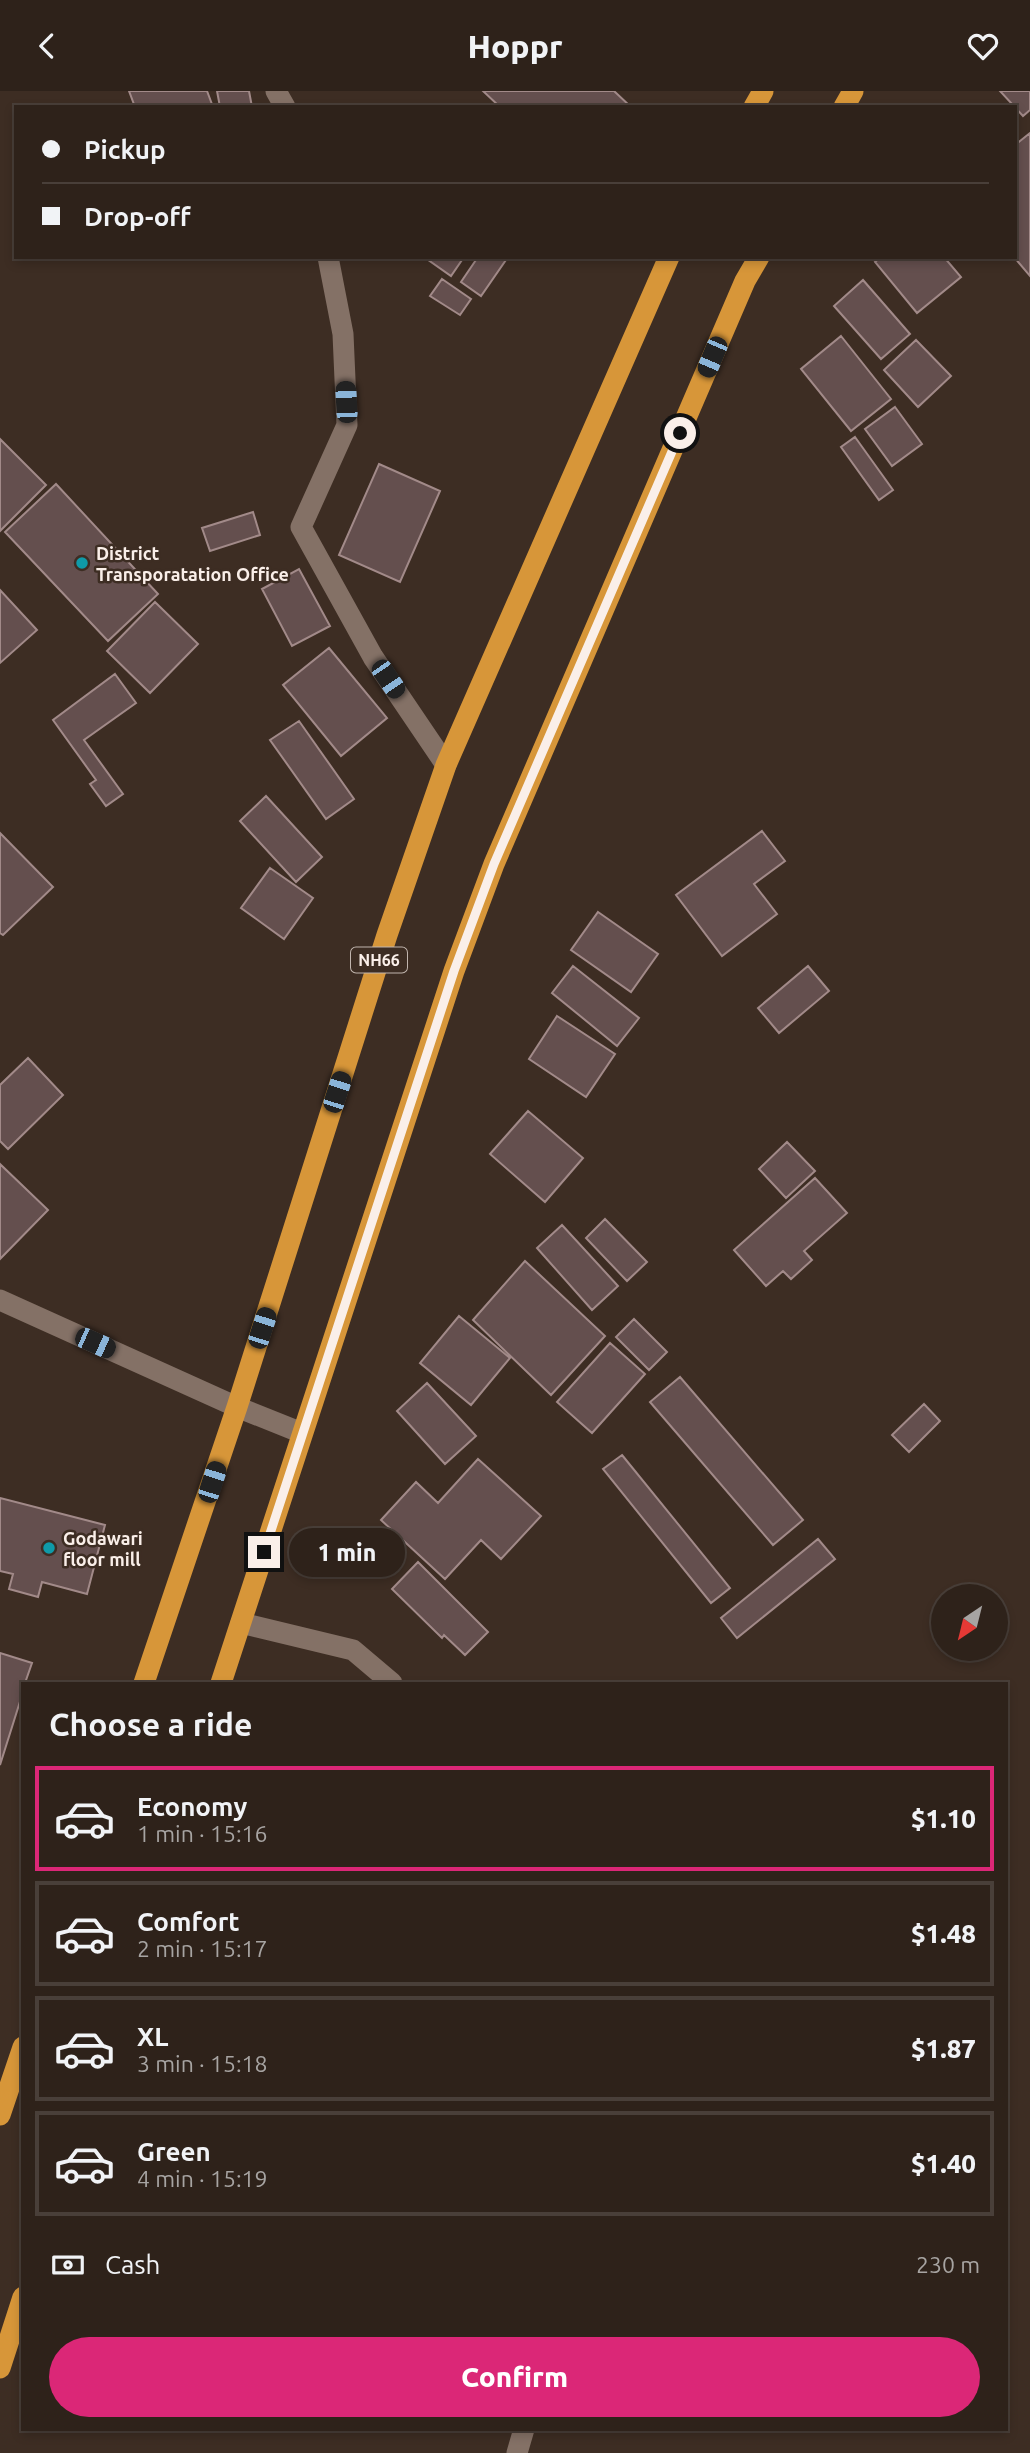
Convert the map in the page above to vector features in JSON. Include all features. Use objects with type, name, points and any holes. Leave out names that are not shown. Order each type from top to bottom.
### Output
[{"type":"highway","name":"NH66","points":[[144,1682],[237,1407],[387,935],[446,765],[668,259]]},
{"type":"highway","points":[[221,1682],[454,971],[494,864],[740,294],[758,259]]},
{"type":"highway","points":[[0,2116],[21,2053]]},
{"type":"highway","points":[[0,2368],[21,2304]]},
{"type":"street","points":[[328,259],[343,334],[347,425],[301,527],[373,657],[446,765]]},
{"type":"street","points":[[0,1300],[237,1407],[302,1433]]},
{"type":"street","points":[[241,1623],[353,1650],[391,1682]]},
{"type":"street","points":[[517,2453],[523,2431]]},
{"type":"building","points":[[129,91],[207,91],[212,105],[134,105]]},
{"type":"building","points":[[217,91],[249,91],[252,105],[220,105]]},
{"type":"building","points":[[483,91],[614,91],[629,105],[498,105]]},
{"type":"building","points":[[1000,91],[1030,91],[1030,110],[1023,116],[1017,109],[1017,105],[1013,105]]},
{"type":"building","points":[[1030,133],[1030,276],[1016,259],[1017,143]]},
{"type":"building","points":[[427,259],[463,259],[451,276]]},
{"type":"building","points":[[477,259],[507,259],[481,296],[461,282]]},
{"type":"building","points":[[879,259],[946,259],[961,277],[917,313],[875,262]]},
{"type":"building","points":[[442,279],[471,299],[460,315],[430,296]]},
{"type":"building","points":[[863,280],[910,334],[881,359],[834,306]]},
{"type":"building","points":[[841,336],[891,399],[851,431],[801,369]]},
{"type":"building","points":[[916,340],[951,376],[918,407],[884,370]]},
{"type":"building","points":[[895,407],[922,444],[892,466],[865,429]]},
{"type":"building","points":[[855,437],[893,490],[879,500],[841,447]]},
{"type":"building","points":[[0,439],[46,485],[0,531]]},
{"type":"building","points":[[379,464],[440,491],[400,582],[339,555]]},
{"type":"building","name":"District Transporatation Office","points":[[56,484],[158,594],[108,641],[5,532]]},
{"type":"building","points":[[253,512],[260,535],[210,551],[202,528]]},
{"type":"building","points":[[299,569],[330,626],[292,646],[262,589]]},
{"type":"building","points":[[0,590],[37,630],[0,663]]},
{"type":"building","points":[[155,602],[198,644],[150,693],[107,651]]},
{"type":"building","points":[[329,648],[387,718],[341,756],[283,685]]},
{"type":"building","points":[[115,674],[136,703],[84,740],[123,794],[106,806],[90,784],[96,780],[53,720]]},
{"type":"building","points":[[299,721],[354,799],[326,819],[270,740]]},
{"type":"building","points":[[266,796],[322,857],[296,882],[240,821]]},
{"type":"building","points":[[762,831],[785,861],[754,884],[777,914],[722,956],[676,895]]},
{"type":"building","points":[[0,833],[53,887],[3,935],[0,933]]},
{"type":"building","points":[[270,868],[313,898],[284,939],[241,908]]},
{"type":"building","points":[[598,912],[658,954],[631,992],[571,950]]},
{"type":"building","points":[[573,966],[639,1018],[617,1046],[552,993]]},
{"type":"building","points":[[808,966],[829,991],[779,1033],[758,1008]]},
{"type":"building","points":[[557,1016],[615,1054],[586,1097],[529,1059]]},
{"type":"building","points":[[28,1058],[63,1095],[8,1149],[0,1141],[0,1085]]},
{"type":"building","points":[[528,1111],[583,1158],[545,1202],[490,1154]]},
{"type":"building","points":[[787,1142],[815,1171],[786,1198],[759,1169]]},
{"type":"building","points":[[0,1164],[48,1210],[0,1259]]},
{"type":"building","points":[[815,1178],[847,1213],[804,1251],[812,1260],[791,1279],[783,1271],[766,1286],[734,1250]]},
{"type":"building","points":[[605,1219],[647,1262],[627,1281],[586,1238]]},
{"type":"building","points":[[562,1225],[618,1286],[592,1310],[537,1248]]},
{"type":"building","points":[[525,1261],[605,1336],[551,1395],[473,1320]]},
{"type":"building","points":[[459,1316],[510,1358],[471,1405],[420,1363]]},
{"type":"building","points":[[634,1319],[667,1352],[649,1370],[616,1337]]},
{"type":"building","points":[[610,1343],[645,1374],[592,1433],[557,1402]]},
{"type":"building","points":[[680,1377],[803,1520],[773,1545],[650,1402]]},
{"type":"building","points":[[427,1383],[476,1436],[445,1464],[397,1411]]},
{"type":"building","points":[[924,1404],[940,1421],[909,1452],[892,1435]]},
{"type":"building","points":[[622,1455],[730,1588],[711,1603],[603,1469]]},
{"type":"building","points":[[478,1459],[541,1516],[501,1559],[481,1540],[445,1579],[381,1520],[416,1482],[438,1503]]},
{"type":"building","name":"Godawari floor mill","points":[[0,1498],[105,1525],[87,1594],[42,1582],[38,1597],[9,1589],[13,1574],[0,1571]]},
{"type":"building","points":[[818,1539],[835,1559],[737,1638],[721,1618]]},
{"type":"building","points":[[418,1562],[488,1632],[465,1655],[444,1635],[442,1638],[392,1589]]},
{"type":"building","points":[[0,1653],[32,1663],[25,1682],[21,1682],[21,1698],[0,1765]]},
{"type":"place","name":"District Transporatation Office","points":[[82,563]]},
{"type":"place","name":"Godawari floor mill","points":[[49,1548]]},
{"type":"route","points":[[264,1552],[454,971],[494,864],[680,433]]}]
